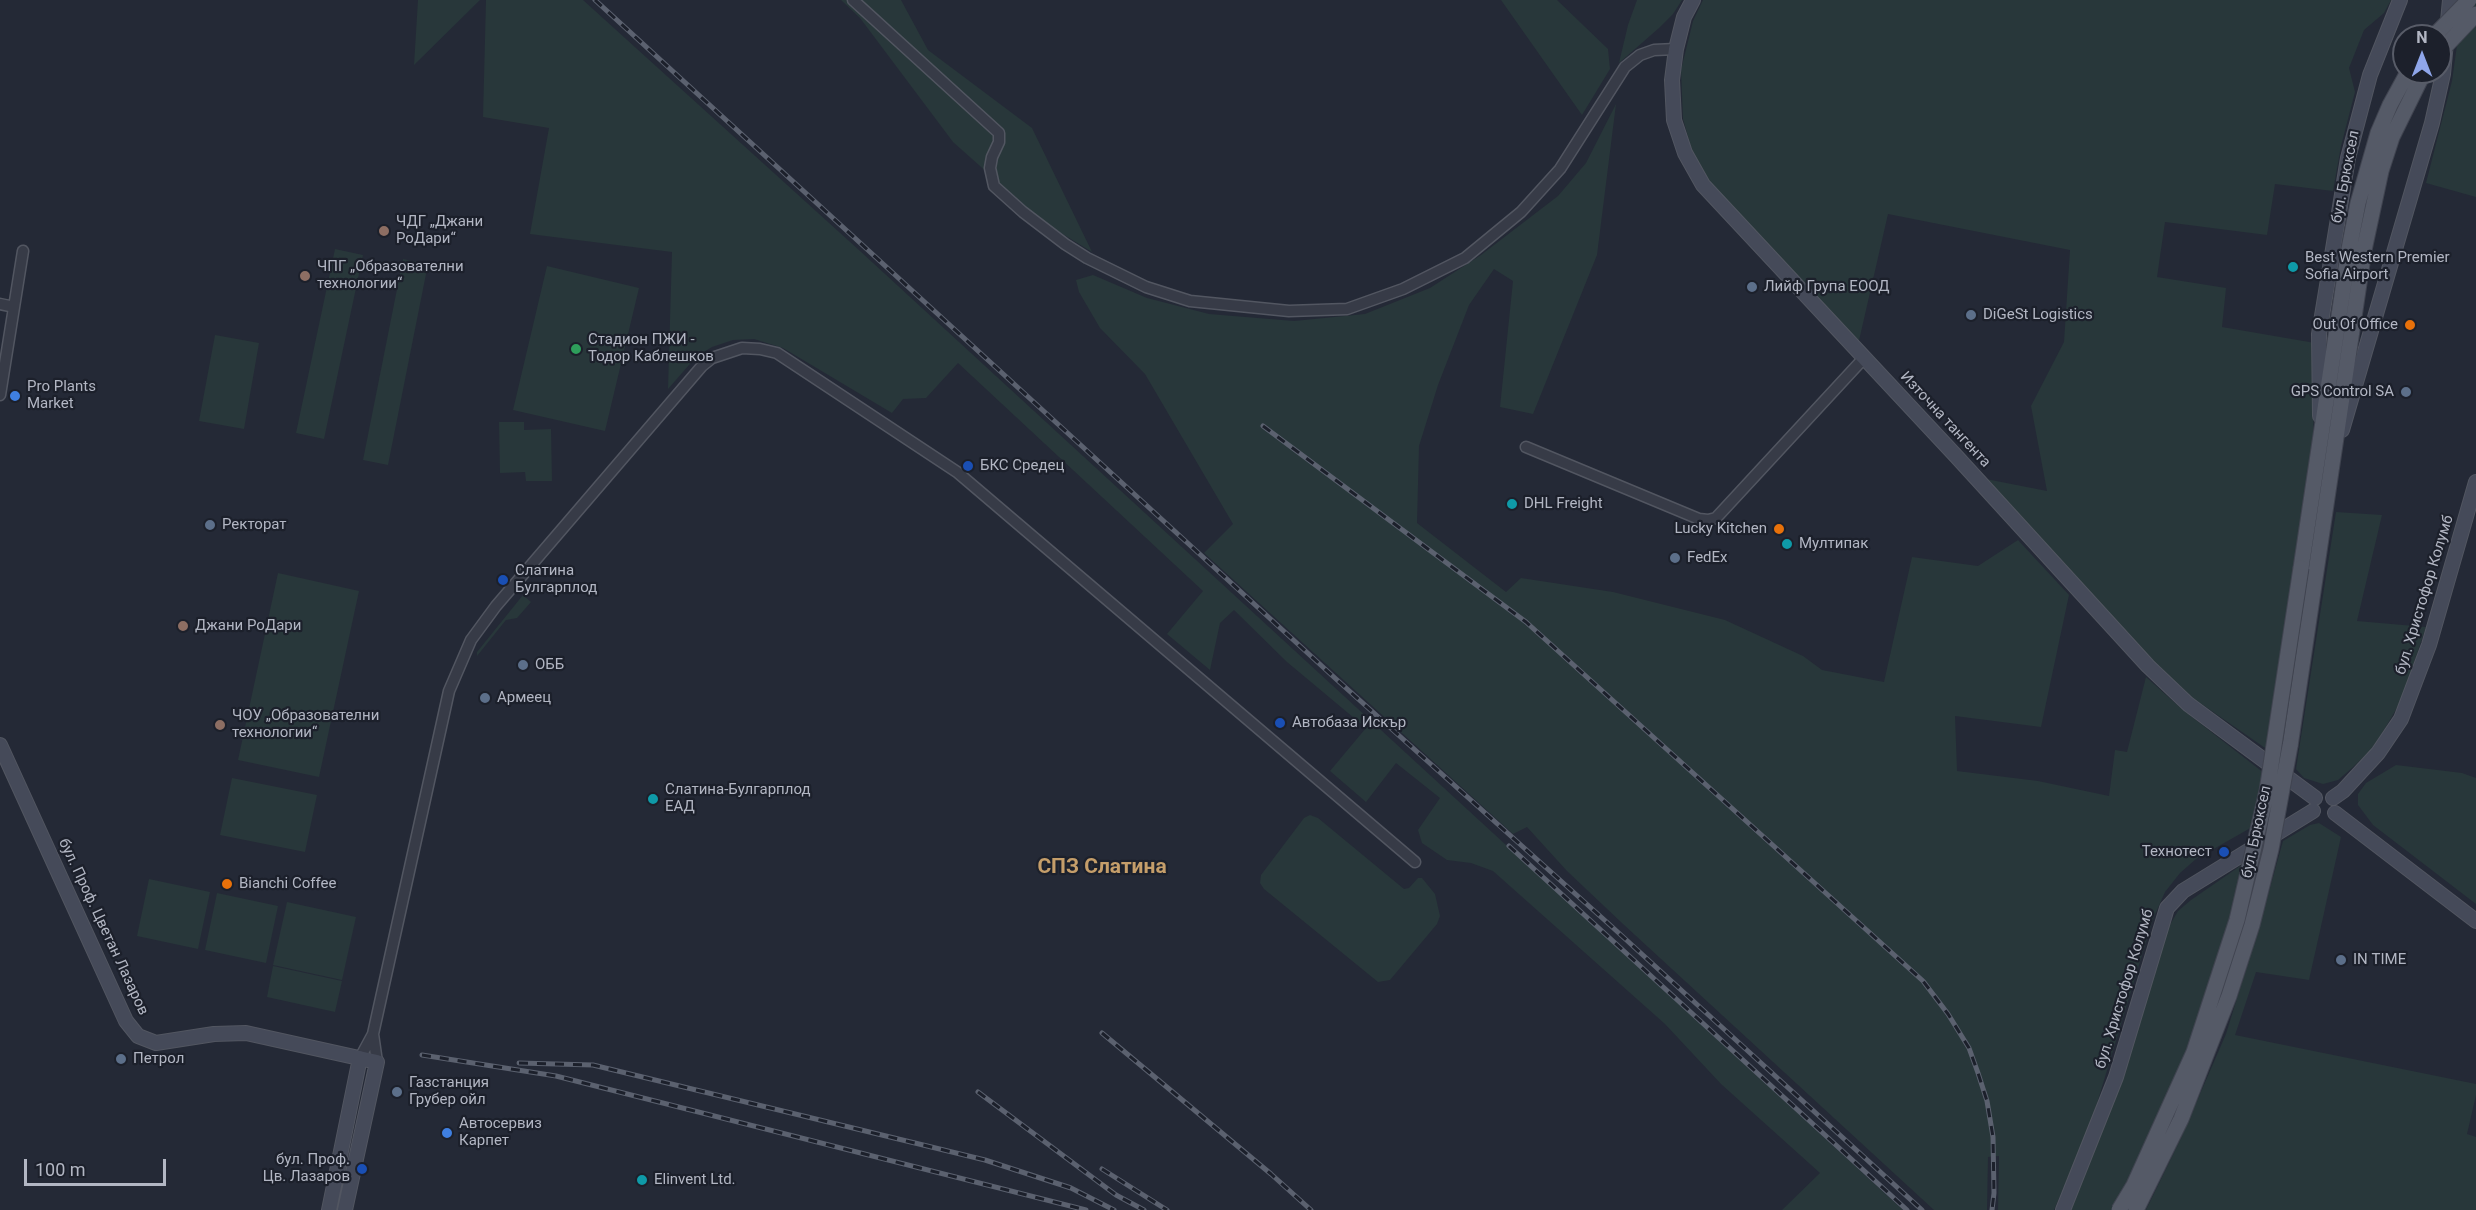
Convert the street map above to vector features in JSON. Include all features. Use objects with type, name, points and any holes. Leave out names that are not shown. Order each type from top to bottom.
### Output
[{"type":"main road","points":[[2446,24],[2469,0]]},
{"type":"main road","points":[[2452,39],[2476,14]]},
{"type":"main road","name":"бул. Брюксел","points":[[2119,1210],[2161,1128],[2194,1052],[2237,920],[2268,782],[2333,451],[2366,168],[2390,105],[2401,84]]},
{"type":"main road","name":"бул. Брюксел","points":[[2136,1210],[2190,1099],[2229,996],[2252,925],[2282,798],[2309,569],[2320,433],[2356,249],[2376,194],[2392,137],[2417,84]]},
{"type":"street","points":[[853,0],[999,133],[999,142],[990,168],[994,186],[1065,244],[1087,258],[1146,287],[1190,301],[1289,311],[1347,309],[1403,290],[1465,258],[1521,212],[1560,169],[1625,67],[1640,55],[1654,50],[1676,49]]},
{"type":"street","name":"Източна тангента","points":[[1693,0],[1684,17],[1676,49],[1672,80],[1674,120],[1685,153],[1703,185],[2148,666],[2188,704],[2314,805]]},
{"type":"street","name":"бул. Брюксел","points":[[2320,433],[2319,334],[2348,158],[2370,75],[2400,0]]},
{"type":"street","name":"бул. Брюксел","points":[[2333,451],[2351,401],[2432,123],[2443,74],[2450,0]]},
{"type":"street","points":[[0,395],[23,251]]},
{"type":"street","points":[[0,304],[14,307]]},
{"type":"street","points":[[329,1210],[360,1058],[373,1034],[449,691],[471,640],[496,606],[712,357],[742,348],[777,353],[957,472],[1414,862]]},
{"type":"street","points":[[1526,447],[1700,519],[1716,518],[1864,358]]},
{"type":"street","name":"бул. Христофор Колумб","points":[[2333,798],[2343,791],[2378,753],[2401,719],[2429,645],[2476,482]]},
{"type":"street","name":"бул. Проф. Цветан Лазаров","points":[[0,745],[126,1021],[138,1036],[156,1043],[214,1034],[246,1033],[377,1062]]},
{"type":"street","points":[[2323,794],[2333,798],[2337,806],[2335,813],[2331,817],[2322,818],[2314,805],[2323,794]]},
{"type":"street","name":"бул. Христофор Колумб","points":[[2063,1210],[2116,1077],[2167,908],[2183,891],[2314,805]]},
{"type":"street","points":[[2335,813],[2476,921]]},
{"type":"street","points":[[345,1210],[377,1062],[373,1034]]},
{"type":"shaded area","points":[[418,0],[480,0],[414,65]]},
{"type":"shaded area","points":[[486,0],[583,0],[860,251],[1903,1210],[1782,1210],[1820,1173],[1721,1084],[1665,1024],[1493,871],[1471,863],[1447,860],[1422,843],[1418,830],[1440,798],[1396,763],[1366,802],[1330,771],[1366,728],[1287,662],[1234,610],[1220,623],[1210,670],[1167,634],[1203,591],[958,363],[926,398],[903,399],[892,413],[783,348],[754,339],[733,340],[712,347],[696,357],[668,389],[672,252],[530,234],[549,128],[483,117]]},
{"type":"shaded area","points":[[841,0],[901,0],[928,50],[1032,128],[1092,252],[1043,222],[953,142],[860,18]]},
{"type":"shaded area","points":[[1501,0],[1557,0],[1608,49],[1610,69],[1582,115]]},
{"type":"shaded area","points":[[1637,0],[1682,0],[1673,14],[1659,28],[1619,63],[1628,25]]},
{"type":"shaded area","points":[[1703,0],[2391,0],[2384,13],[2364,30],[2349,68],[2355,92],[2341,146],[2333,191],[2275,184],[2267,235],[2165,222],[2157,277],[2226,288],[2222,327],[2315,343],[2313,448],[2268,750],[2193,698],[2154,662],[2076,580],[1986,479],[2047,491],[2031,406],[2064,342],[2070,250],[1888,214],[1858,345],[1709,181],[1692,151],[1683,119],[1681,70],[1693,21]]},
{"type":"shaded area","points":[[2461,0],[2476,0],[2476,197],[2426,183],[2452,84]]},
{"type":"shaded area","points":[[1616,104],[1597,255],[1533,414],[1500,407],[1513,281],[1494,269],[1469,305],[1438,385],[1419,446],[1417,523],[1506,592],[1521,578],[1613,592],[1725,620],[1803,656],[1822,670],[1884,682],[1912,557],[1978,566],[2018,540],[2069,595],[2041,727],[1955,716],[1957,771],[2038,781],[2109,796],[2115,750],[2127,752],[2146,677],[2183,710],[2264,773],[2254,826],[2196,859],[2180,873],[2165,892],[2153,919],[2091,1123],[2054,1210],[1998,1210],[1999,1156],[1988,1157],[1987,1210],[1934,1210],[1623,924],[1567,871],[1527,827],[1513,834],[1204,553],[1233,524],[1145,374],[1100,328],[1079,292],[1076,280],[1093,275],[1147,298],[1209,314],[1294,321],[1365,314],[1430,288],[1481,255],[1558,196],[1586,163]]},
{"type":"shaded area","points":[[335,249],[363,255],[324,439],[296,433]]},
{"type":"shaded area","points":[[403,259],[428,264],[388,465],[363,460]]},
{"type":"shaded area","name":"Стадион ПЖИ - Тодор Каблешков","points":[[547,266],[639,288],[605,431],[513,410]]},
{"type":"shaded area","points":[[215,335],[259,343],[244,429],[199,421]]},
{"type":"shaded area","points":[[499,422],[524,422],[524,430],[551,429],[552,481],[526,481],[525,472],[500,473]]},
{"type":"shaded area","points":[[2336,512],[2382,515],[2357,621],[2426,627],[2401,701],[2384,730],[2370,751],[2352,768],[2338,780],[2323,784],[2304,778],[2296,769]]},
{"type":"shaded area","points":[[278,573],[359,591],[319,777],[238,760]]},
{"type":"shaded area","points":[[523,595],[531,602],[517,618],[506,620],[477,656],[477,652]]},
{"type":"shaded area","points":[[2396,765],[2462,773],[2476,778],[2476,904],[2373,825],[2358,805],[2358,794],[2366,783]]},
{"type":"shaded area","points":[[232,778],[317,795],[305,852],[220,835]]},
{"type":"shaded area","points":[[1310,815],[1318,818],[1404,889],[1409,888],[1418,878],[1422,878],[1435,894],[1440,916],[1437,924],[1390,980],[1378,982],[1264,889],[1260,883],[1261,875],[1304,818]]},
{"type":"shaded area","points":[[2319,823],[2341,837],[2309,980],[2256,972],[2235,1035],[2476,1084],[2476,1095],[2467,1134],[2476,1137],[2476,1210],[2146,1210],[2180,1140],[2226,1034],[2283,841],[2310,825]]},
{"type":"shaded area","points":[[2246,862],[2202,1014],[2167,1099],[2124,1188],[2111,1210],[2071,1210],[2122,1078],[2168,928],[2178,911],[2191,900]]},
{"type":"shaded area","points":[[149,879],[210,892],[198,949],[137,936]]},
{"type":"shaded area","points":[[217,893],[278,906],[266,963],[205,950]]},
{"type":"shaded area","points":[[287,902],[356,917],[342,980],[273,965]]},
{"type":"shaded area","points":[[273,966],[342,981],[335,1012],[267,997]]},
{"type":"railway","points":[[595,0],[1336,679],[1922,1210]]},
{"type":"railway","points":[[1263,426],[1526,622],[1923,981],[1948,1014],[1969,1048],[1987,1101],[1993,1137],[1992,1210]]},
{"type":"railway","points":[[1509,846],[1907,1210]]},
{"type":"railway","points":[[1102,1033],[1311,1210]]},
{"type":"railway","points":[[422,1055],[556,1076],[1086,1210]]},
{"type":"railway","points":[[519,1063],[593,1065],[985,1160],[1071,1188],[1114,1210]]},
{"type":"railway","points":[[978,1092],[1116,1195],[1144,1210]]},
{"type":"railway","points":[[1102,1169],[1167,1210]]},
{"type":"place","name":"ЧДГ „Джани РоДари“","points":[[384,231]]},
{"type":"place","name":"Best Western Premier Sofia Airport","points":[[2293,267]]},
{"type":"place","name":"ЧПГ „Образователни технологии“","points":[[305,276]]},
{"type":"place","name":"Лийф Група ЕООД","points":[[1752,287]]},
{"type":"place","name":"DiGeSt Logistics","points":[[1971,315]]},
{"type":"place","name":"Out Of Office","points":[[2410,325]]},
{"type":"place","name":"Стадион ПЖИ - Тодор Каблешков","points":[[576,349]]},
{"type":"place","name":"GPS Control SA","points":[[2406,392]]},
{"type":"place","name":"Pro Plants Market","points":[[15,396]]},
{"type":"place","name":"БКС Средец","points":[[968,466]]},
{"type":"place","name":"DHL Freight","points":[[1512,504]]},
{"type":"place","name":"Ректорат","points":[[210,525]]},
{"type":"place","name":"Lucky Kitchen","points":[[1779,529]]},
{"type":"place","name":"Мултипак","points":[[1787,544]]},
{"type":"place","name":"FedEx","points":[[1675,558]]},
{"type":"place","name":"Слатина Булгарплод","points":[[503,580]]},
{"type":"place","name":"Джани РоДари","points":[[183,626]]},
{"type":"place","name":"ОББ","points":[[523,665]]},
{"type":"place","name":"Армеец","points":[[485,698]]},
{"type":"place","name":"Автобаза Искър","points":[[1280,723]]},
{"type":"place","name":"ЧОУ „Образователни технологии“","points":[[220,725]]},
{"type":"place","name":"Слатина-Булгарплод ЕАД","points":[[653,799]]},
{"type":"place","name":"Технотест","points":[[2224,852]]},
{"type":"place","name":"Bianchi Coffee","points":[[227,884]]},
{"type":"place","name":"IN TIME","points":[[2341,960]]},
{"type":"place","name":"Петрол","points":[[121,1059]]},
{"type":"place","name":"Газстанция Грубер ойл","points":[[397,1092]]},
{"type":"place","name":"Автосервиз Карпет","points":[[447,1133]]},
{"type":"place","name":"бул. Проф. Цв. Лазаров","points":[[362,1169]]},
{"type":"place","name":"Elinvent Ltd.","points":[[642,1180]]},
{"type":"district","name":"СПЗ Слатина","points":[[1102,868]]}]
